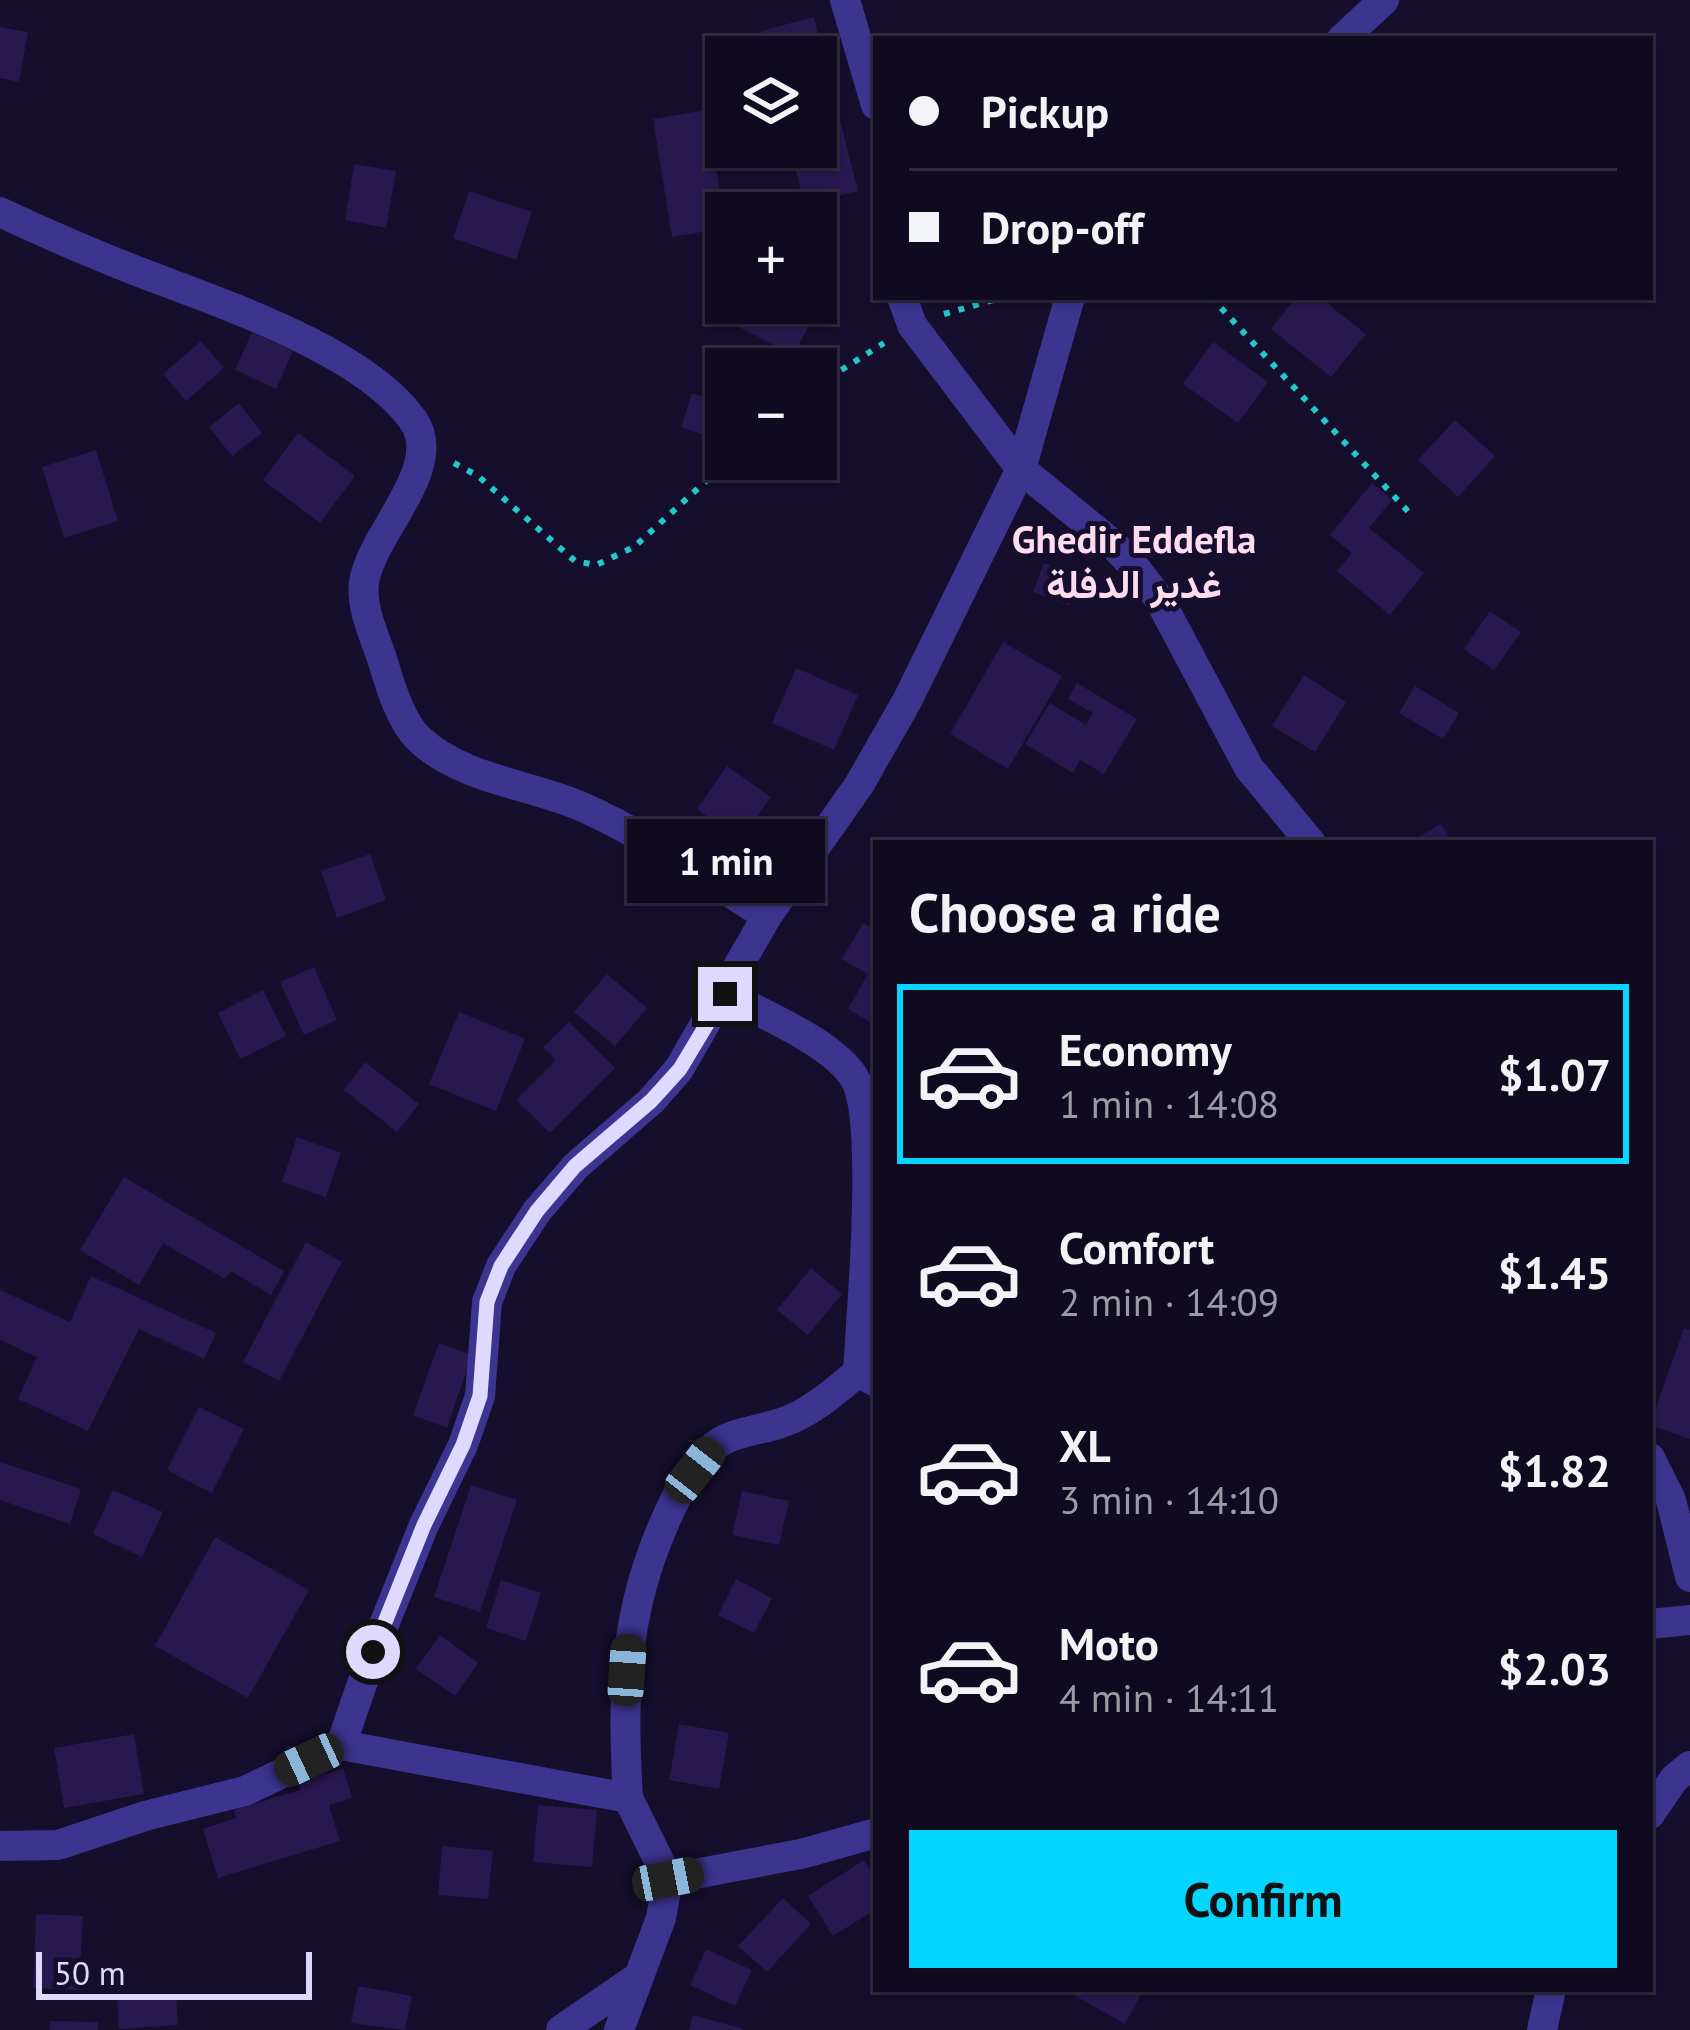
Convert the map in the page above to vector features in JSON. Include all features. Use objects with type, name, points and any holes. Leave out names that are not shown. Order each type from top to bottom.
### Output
[{"type":"street","points":[[845,0],[873,95]]},
{"type":"street","points":[[1345,36],[1384,0]]},
{"type":"street","points":[[0,212],[331,353],[392,395],[415,423],[424,448],[420,471],[391,519],[364,581],[364,603],[394,693],[416,737],[489,776],[577,805],[633,832],[767,916]]},
{"type":"street","points":[[903,300],[912,325],[1022,469],[1114,545],[1159,599],[1250,768],[1308,840]]},
{"type":"street","points":[[341,1745],[390,1610],[480,1396],[487,1302],[501,1266],[537,1211],[575,1166],[651,1101],[680,1069],[767,916],[869,768],[1022,469],[1069,300]]},
{"type":"street","points":[[619,2030],[661,1918],[668,1879],[628,1798],[623,1716],[630,1624],[645,1566],[677,1493],[713,1448],[735,1434],[783,1422],[867,1377],[866,1078],[824,1048],[725,994]]},
{"type":"street","points":[[1653,1464],[1671,1500],[1690,1577]]},
{"type":"street","points":[[1653,1624],[1690,1620]]},
{"type":"street","points":[[0,1846],[58,1845],[245,1791],[341,1745],[628,1798]]},
{"type":"street","points":[[1653,1810],[1674,1779],[1690,1766]]},
{"type":"street","points":[[668,1879],[801,1854],[873,1834]]},
{"type":"street","points":[[561,2030],[637,1978]]},
{"type":"street","points":[[1542,2030],[1550,1992]]},
{"type":"path","points":[[1213,300],[1414,518]]},
{"type":"path","points":[[424,448],[478,476],[575,561],[596,565],[634,548],[707,480]]},
{"type":"building","points":[[814,17],[819,36],[762,36],[761,31]]},
{"type":"building","points":[[0,27],[28,32],[19,82],[0,78]]},
{"type":"building","points":[[837,108],[858,191],[837,196],[837,192],[801,192],[795,168],[837,168]]},
{"type":"building","points":[[705,110],[705,168],[716,168],[720,192],[705,192],[705,232],[672,237],[653,119]]},
{"type":"building","points":[[354,164],[396,171],[386,228],[345,220]]},
{"type":"building","points":[[469,191],[532,212],[516,260],[453,238]]},
{"type":"building","points":[[1294,300],[1323,300],[1366,334],[1331,377],[1271,329]]},
{"type":"building","points":[[733,324],[810,324],[798,348],[780,348]]},
{"type":"building","points":[[252,332],[293,351],[276,389],[235,370]]},
{"type":"building","points":[[201,341],[224,368],[186,401],[163,374]]},
{"type":"building","points":[[1213,342],[1268,382],[1238,423],[1183,384]]},
{"type":"building","points":[[692,393],[705,397],[705,435],[681,427]]},
{"type":"building","points":[[239,403],[262,433],[232,456],[209,427]]},
{"type":"building","points":[[1455,420],[1495,456],[1458,497],[1418,460]]},
{"type":"building","points":[[298,433],[355,476],[320,523],[263,480]]},
{"type":"building","points":[[96,450],[118,521],[64,538],[42,467]]},
{"type":"building","points":[[1372,483],[1392,500],[1369,528],[1424,573],[1390,615],[1337,571],[1352,553],[1330,535]]},
{"type":"building","points":[[1044,563],[1080,575],[1069,605],[1033,592]]},
{"type":"building","points":[[1490,611],[1521,632],[1494,670],[1464,649]]},
{"type":"building","points":[[1003,642],[1062,676],[1008,769],[950,734]]},
{"type":"building","points":[[796,668],[858,695],[834,750],[772,723]]},
{"type":"building","points":[[1304,675],[1346,702],[1315,752],[1272,726]]},
{"type":"building","points":[[1077,683],[1137,719],[1104,774],[1080,760],[1073,773],[1025,744],[1050,703],[1086,725],[1093,713],[1068,699]]},
{"type":"building","points":[[1415,686],[1459,713],[1443,739],[1399,713]]},
{"type":"building","points":[[727,766],[771,797],[740,840],[697,809]]},
{"type":"building","points":[[1441,824],[1450,840],[1413,840]]},
{"type":"building","points":[[370,854],[386,900],[337,918],[321,871]]},
{"type":"building","points":[[863,923],[873,928],[873,1024],[848,1009],[868,974],[842,959]]},
{"type":"building","points":[[314,967],[337,1020],[304,1035],[280,982]]},
{"type":"building","points":[[607,974],[647,1008],[615,1046],[574,1012]]},
{"type":"building","points":[[263,990],[286,1036],[240,1059],[218,1013]]},
{"type":"building","points":[[459,1012],[525,1039],[496,1111],[429,1084]]},
{"type":"building","points":[[569,1022],[615,1068],[550,1133],[516,1100],[556,1060],[543,1047]]},
{"type":"building","points":[[365,1062],[419,1104],[397,1132],[344,1090]]},
{"type":"building","points":[[297,1137],[341,1153],[326,1197],[282,1182]]},
{"type":"building","points":[[124,1177],[284,1271],[271,1295],[231,1271],[225,1279],[163,1243],[139,1285],[80,1250]]},
{"type":"building","points":[[306,1242],[342,1262],[279,1381],[243,1362]]},
{"type":"building","points":[[811,1268],[842,1294],[808,1335],[777,1310]]},
{"type":"building","points":[[91,1276],[216,1333],[204,1359],[139,1329],[88,1431],[18,1399],[37,1357],[0,1340],[0,1290],[70,1322]]},
{"type":"building","points":[[1684,1328],[1690,1330],[1690,1439],[1653,1426]]},
{"type":"building","points":[[439,1343],[472,1355],[447,1428],[413,1415]]},
{"type":"building","points":[[199,1407],[244,1429],[212,1493],[167,1470]]},
{"type":"building","points":[[0,1462],[81,1489],[70,1524],[0,1500]]},
{"type":"building","points":[[471,1485],[517,1500],[480,1612],[434,1597]]},
{"type":"building","points":[[113,1490],[163,1512],[142,1557],[93,1534]]},
{"type":"building","points":[[742,1491],[789,1501],[779,1545],[732,1535]]},
{"type":"building","points":[[215,1537],[309,1590],[248,1698],[155,1646]]},
{"type":"building","points":[[736,1579],[772,1598],[754,1633],[718,1615]]},
{"type":"building","points":[[501,1580],[541,1593],[526,1641],[486,1628]]},
{"type":"building","points":[[440,1635],[478,1663],[455,1696],[416,1669]]},
{"type":"building","points":[[679,1724],[729,1733],[719,1789],[669,1780]]},
{"type":"building","points":[[134,1734],[144,1794],[64,1808],[54,1748]]},
{"type":"building","points":[[343,1768],[352,1798],[329,1805],[340,1841],[218,1878],[203,1829],[236,1818],[234,1810],[300,1790],[298,1783]]},
{"type":"building","points":[[538,1805],[597,1810],[592,1867],[533,1862]]},
{"type":"building","points":[[442,1846],[493,1851],[488,1899],[438,1895]]},
{"type":"building","points":[[864,1860],[873,1875],[873,1911],[833,1936],[808,1896]]},
{"type":"building","points":[[783,1898],[811,1924],[767,1972],[738,1946]]},
{"type":"building","points":[[36,1914],[83,1916],[79,1990],[33,1988]]},
{"type":"building","points":[[706,1949],[752,1970],[735,2006],[690,1985]]},
{"type":"building","points":[[358,1986],[412,1996],[405,2030],[351,2023]]},
{"type":"building","points":[[1068,1992],[1142,1992],[1125,2024]]},
{"type":"building","points":[[176,1994],[178,2025],[119,2029],[117,1998]]},
{"type":"building","points":[[693,2015],[743,2029],[689,2030]]},
{"type":"building","points":[[50,2021],[99,2022],[98,2030],[50,2030]]},
{"type":"district","name":"Ghedir Eddefla غدير الدفلة","points":[[1134,560]]},
{"type":"route","points":[[373,1652],[480,1396],[487,1302],[501,1266],[537,1211],[575,1166],[651,1101],[680,1069],[725,994]]}]
